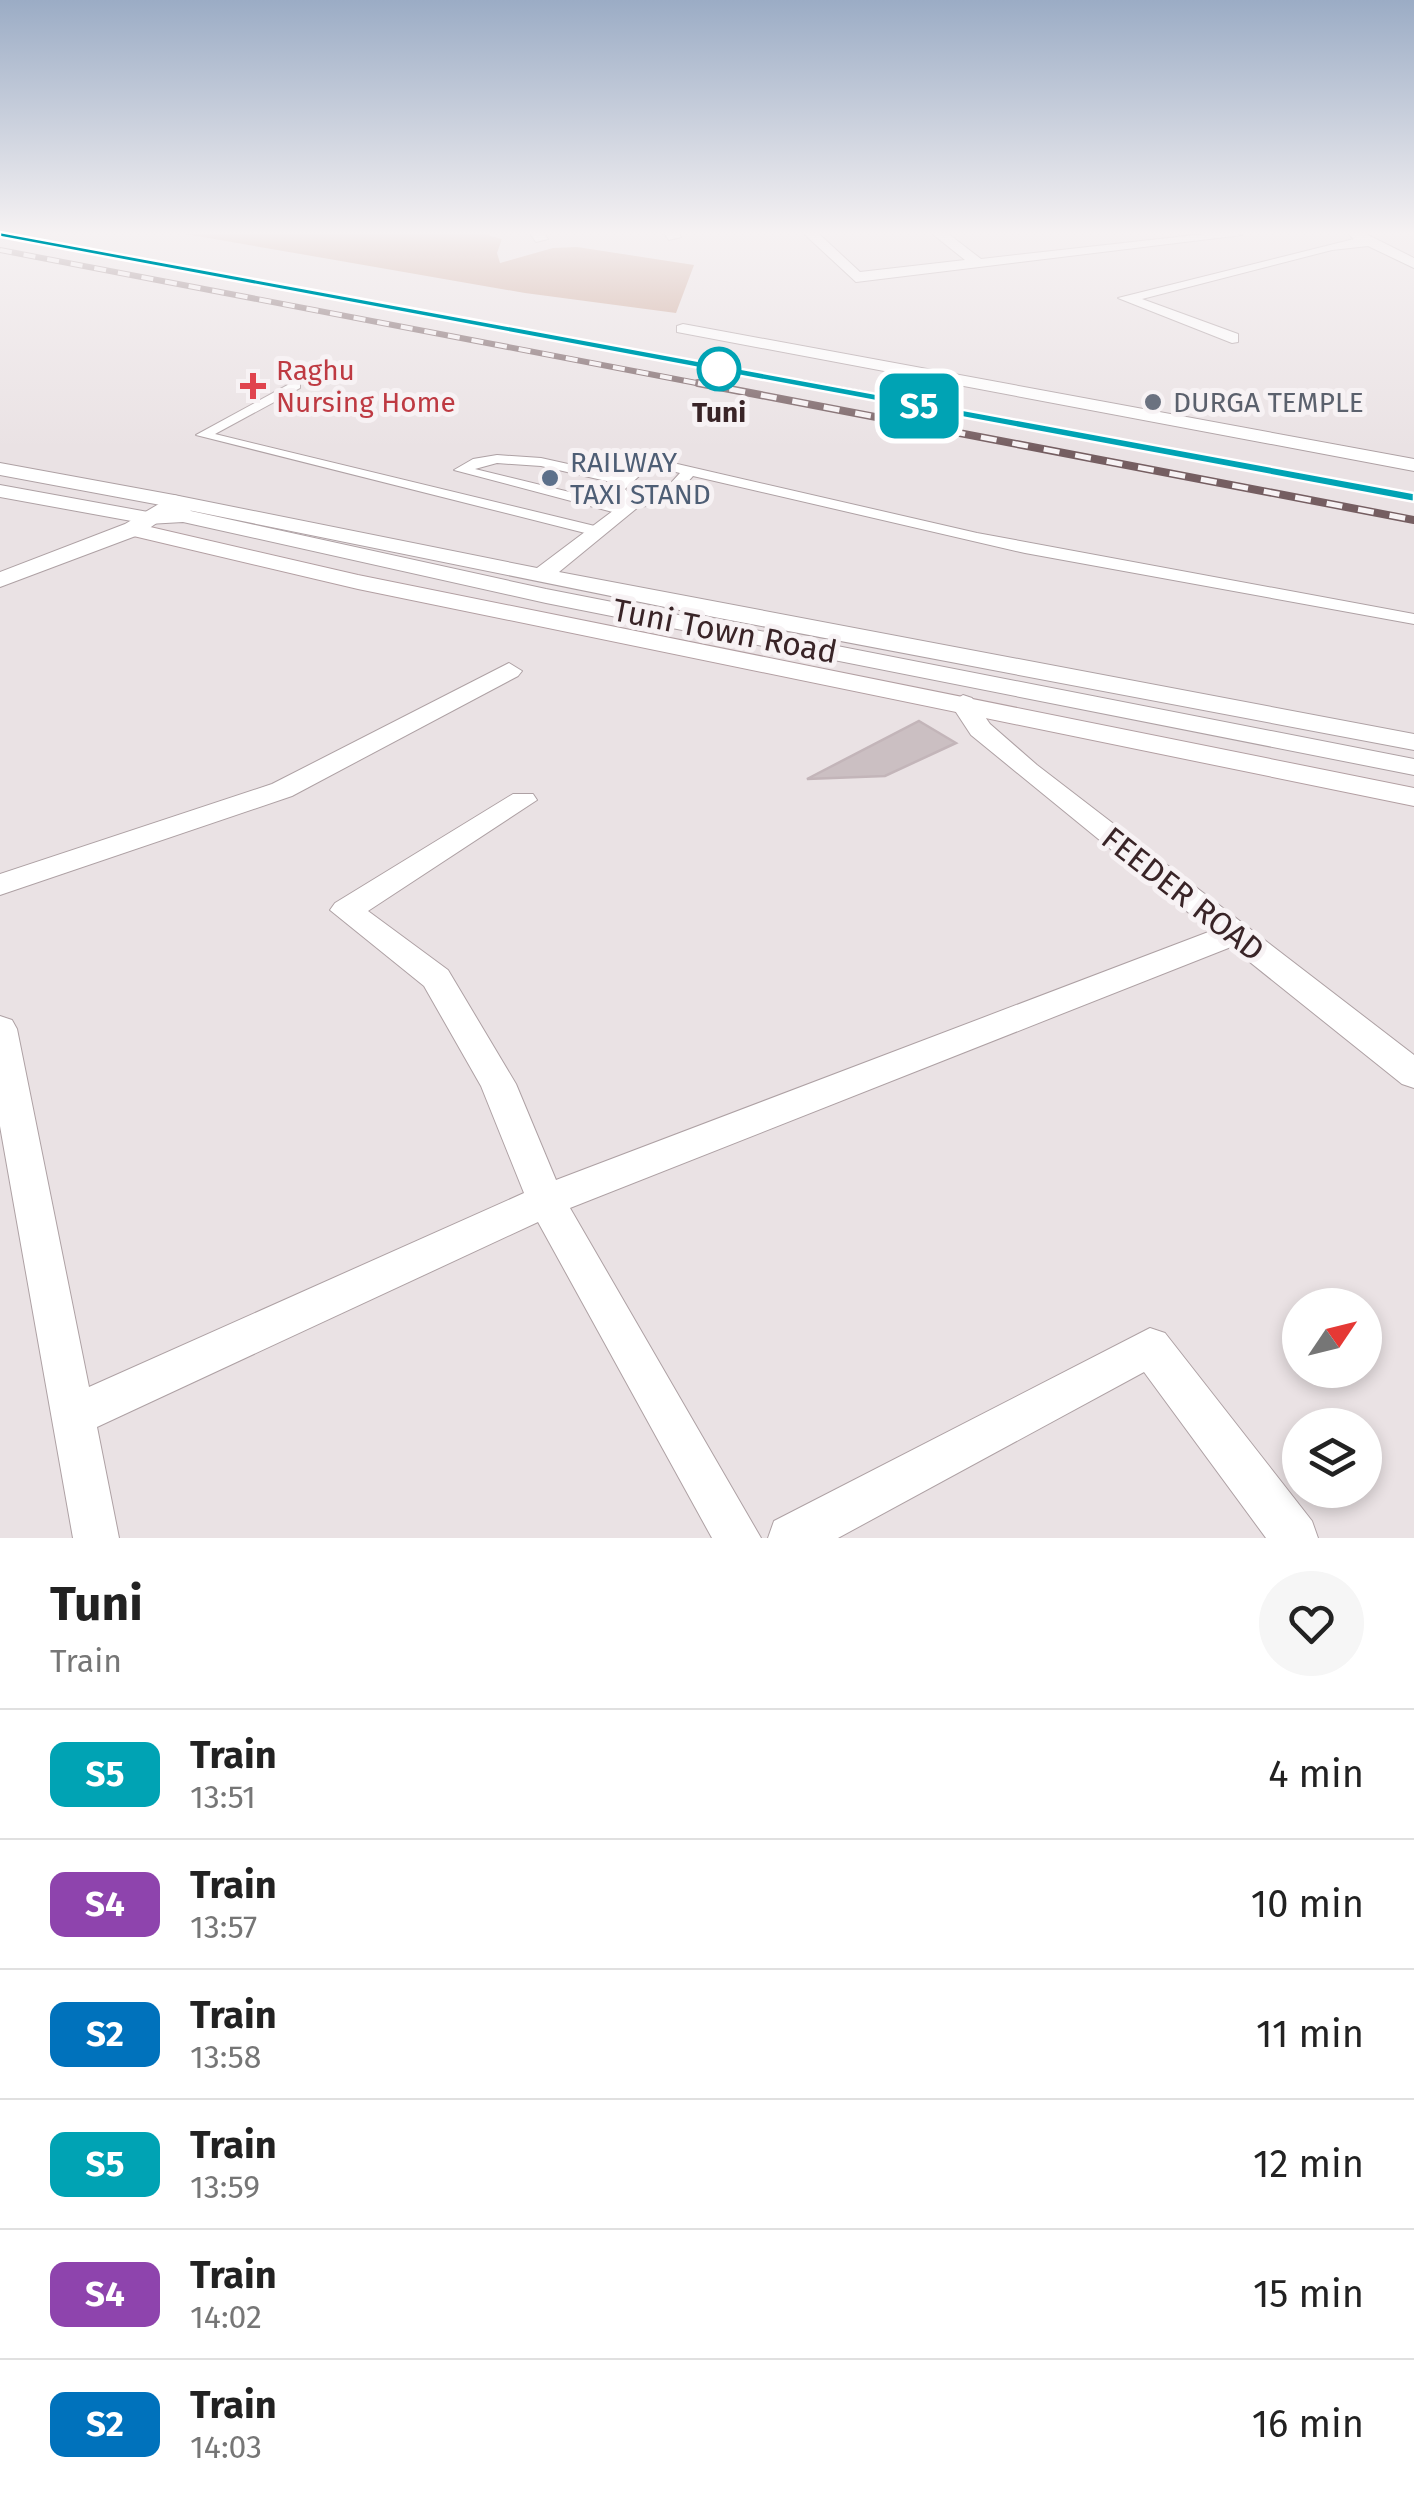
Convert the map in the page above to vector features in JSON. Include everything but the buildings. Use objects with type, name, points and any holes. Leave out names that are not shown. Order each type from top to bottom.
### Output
[{"type":"street","points":[[1141,304],[1232,338]]},
{"type":"street","points":[[683,329],[1414,465]]},
{"type":"street","points":[[0,470],[179,508],[1414,742]]},
{"type":"street","points":[[0,490],[358,582],[1414,798]]},
{"type":"street","points":[[543,574],[627,507]]},
{"type":"street","points":[[0,580],[179,508]]},
{"type":"street","name":"Tuni Town Road","points":[[179,508],[210,522],[546,596],[1414,768]]},
{"type":"street","points":[[0,885],[282,790],[509,671]]},
{"type":"street","name":"FEEDER ROAD","points":[[962,703],[980,729],[1027,771],[1414,1074]]},
{"type":"street","points":[[523,800],[346,910],[436,978],[498,1084],[546,1200],[738,1538]]},
{"type":"street","points":[[75,1415],[546,1200],[1237,933]]},
{"type":"street","points":[[0,1029],[96,1538]]},
{"type":"street","points":[[792,1538],[1150,1347],[1295,1538]]},
{"type":"lane","points":[[295,385],[203,435],[597,531]]},
{"type":"lane","points":[[625,482],[518,461],[476,460],[460,470],[627,507],[664,500],[690,470]]},
{"type":"lane","points":[[627,507],[617,489],[647,461],[1023,548],[1414,619]]},
{"type":"shaded area","points":[[606,304],[679,304],[676,313]]},
{"type":"railway","points":[[282,304],[712,386]]},
{"type":"railway","points":[[482,324],[813,386]]},
{"type":"railway","points":[[698,383],[1414,520]]},
{"type":"railway","points":[[800,383],[1414,498]]},
{"type":"train","name":"S5","points":[[370,304],[1414,498]]},
{"type":"place","name":"Tuni","points":[[719,369]]},
{"type":"place","name":"Raghu Nursing Home","points":[[253,386]]},
{"type":"place","name":"DURGA TEMPLE","points":[[1153,402]]},
{"type":"place","name":"RAILWAY TAXI STAND","points":[[550,478]]}]
